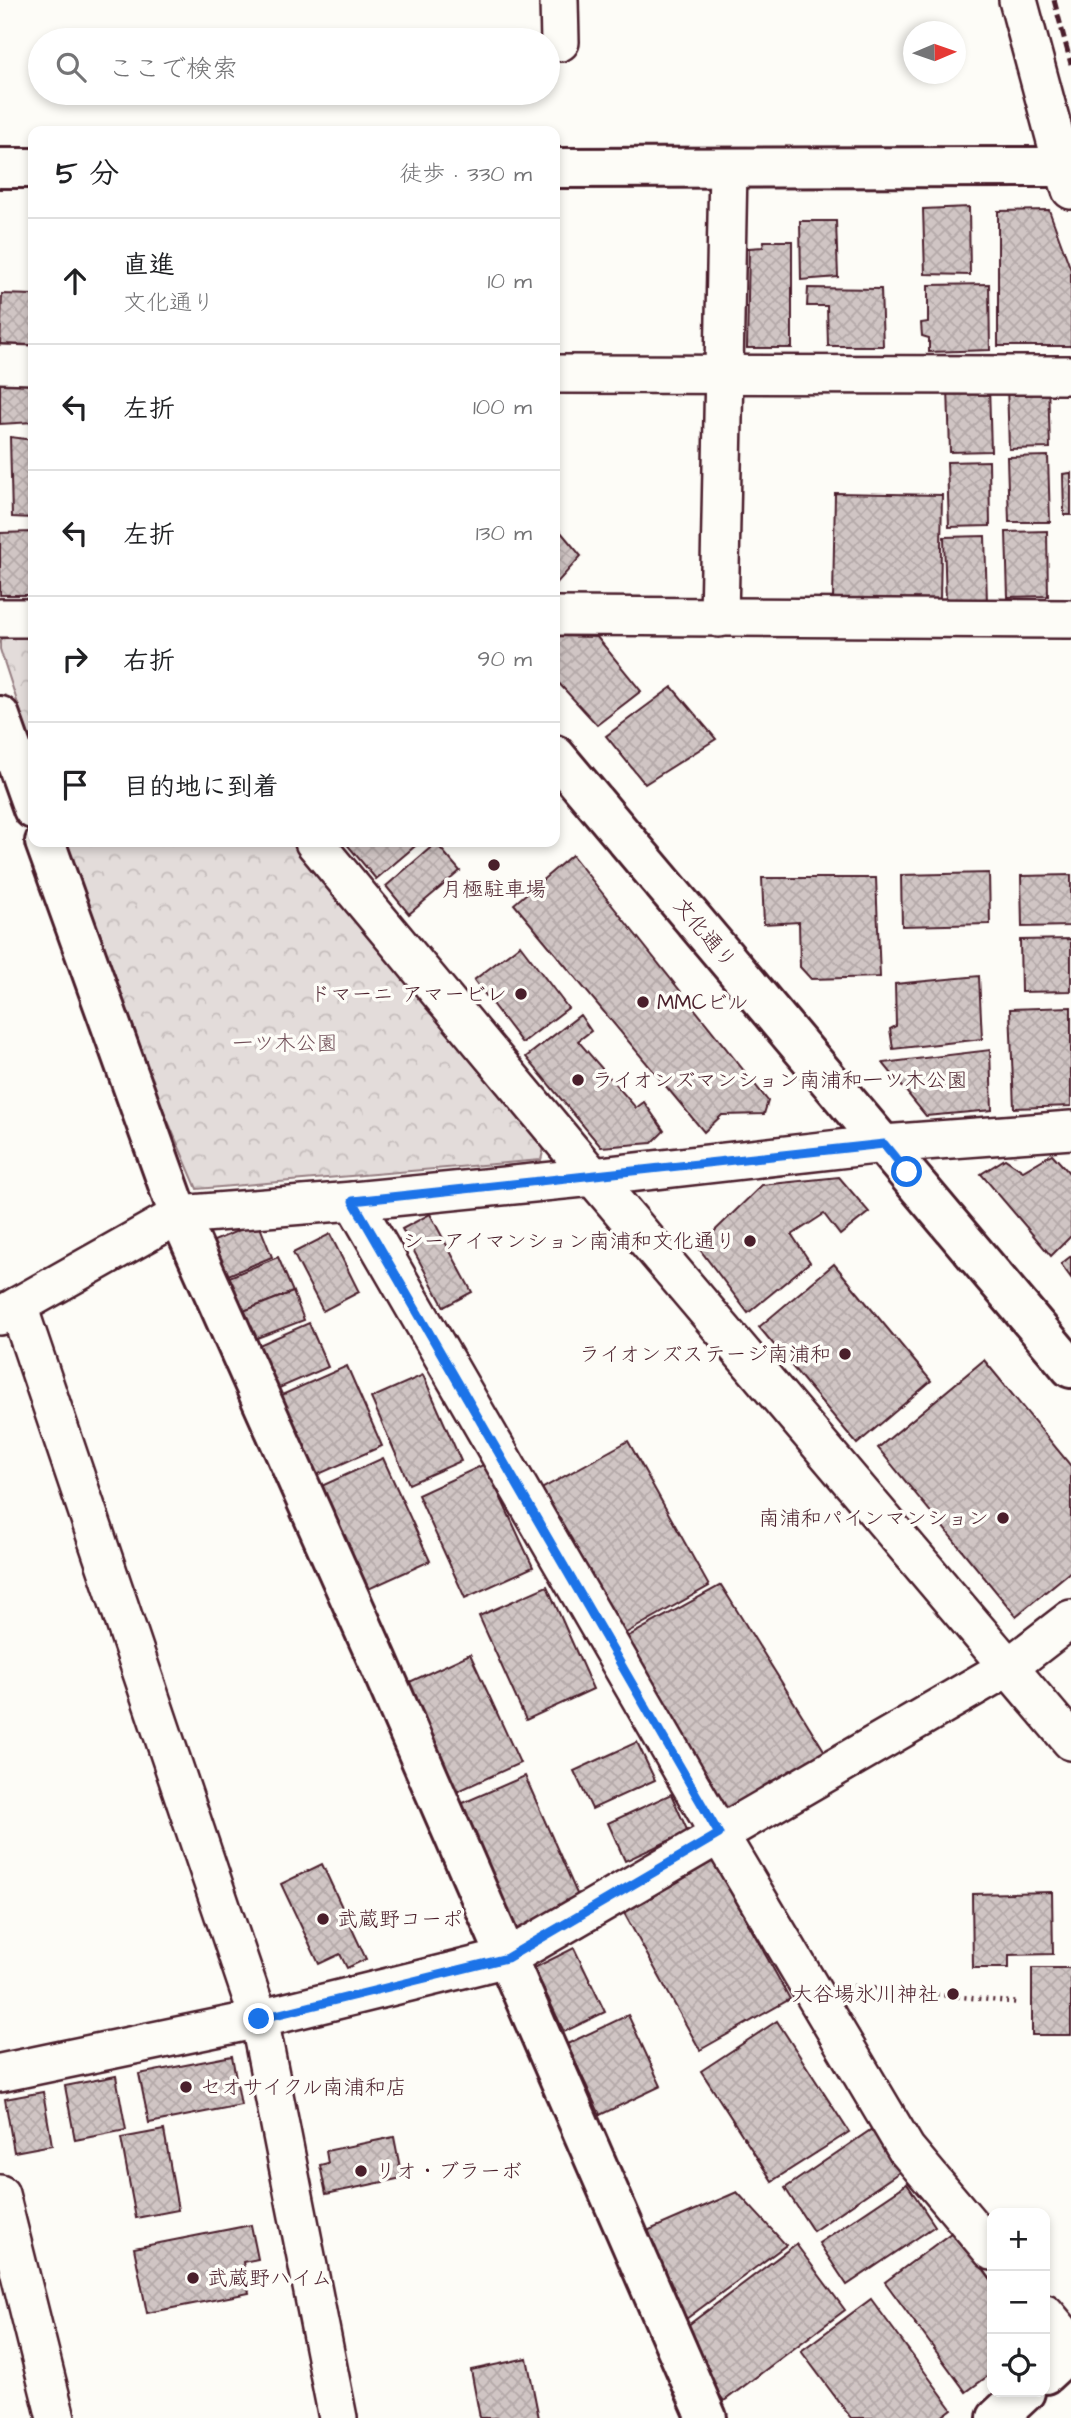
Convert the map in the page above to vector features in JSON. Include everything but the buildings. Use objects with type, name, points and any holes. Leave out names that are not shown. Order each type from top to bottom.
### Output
[{"type":"street","points":[[559,0],[560,28]]},
{"type":"street","points":[[560,168],[728,168],[1069,175],[1056,141],[1018,0]]},
{"type":"street","points":[[0,168],[28,168]]},
{"type":"street","points":[[719,618],[728,168]]},
{"type":"street","points":[[0,364],[28,365]]},
{"type":"street","points":[[560,374],[1071,375]]},
{"type":"street","points":[[560,616],[1071,618]]},
{"type":"street","points":[[0,618],[28,618]]},
{"type":"street","points":[[0,716],[28,795]]},
{"type":"street","name":"文化通り","points":[[560,761],[1071,1368]]},
{"type":"street","points":[[47,847],[179,1215],[373,1648],[707,2418]]},
{"type":"street","points":[[318,847],[593,1177],[1071,1741]]},
{"type":"street","points":[[338,2418],[259,2019],[9,1311],[179,1215],[593,1177],[884,1144],[1071,1130]]},
{"type":"street","points":[[353,1201],[719,1834],[906,2148],[987,2245]]},
{"type":"street","points":[[0,2073],[259,2019],[507,1958],[1010,1666],[1071,1619]]},
{"type":"street","points":[[0,2194],[56,2418]]},
{"type":"street","points":[[1050,2319],[1071,2344]]},
{"type":"street","points":[[1050,2369],[1071,2350]]},
{"type":"street","points":[[997,2418],[1020,2397]]},
{"type":"path","points":[[806,1982],[1020,2003]]},
{"type":"green space","points":[[8,628],[28,630],[28,735],[0,649],[0,641]]},
{"type":"green space","name":"一ツ木公園","points":[[66,847],[304,847],[545,1144],[541,1160],[197,1189],[118,1005]]},
{"type":"railway","points":[[1054,0],[1071,64]]},
{"type":"place","name":"月極駐車場","points":[[494,865]]},
{"type":"place","name":"ドマーニ アマービレ","points":[[521,994]]},
{"type":"place","name":"MMCビル","points":[[643,1002]]},
{"type":"place","name":"ライオンズマンション南浦和一ツ木公園","points":[[578,1080]]},
{"type":"place","name":"シーアイマンション南浦和文化通り","points":[[750,1241]]},
{"type":"place","name":"ライオンズステージ南浦和","points":[[845,1354]]},
{"type":"place","name":"南浦和パインマンション","points":[[1003,1518]]},
{"type":"place","name":"武蔵野コーポ","points":[[323,1919]]},
{"type":"place","name":"大谷場氷川神社","points":[[953,1994]]},
{"type":"place","name":"セオサイクル南浦和店","points":[[186,2087]]},
{"type":"place","name":"リオ・ブラーボ","points":[[361,2171]]},
{"type":"place","name":"武蔵野ハイム","points":[[193,2278]]},
{"type":"route","points":[[259,2019],[507,1958],[719,1834],[353,1201],[884,1144],[907,1172]]}]
